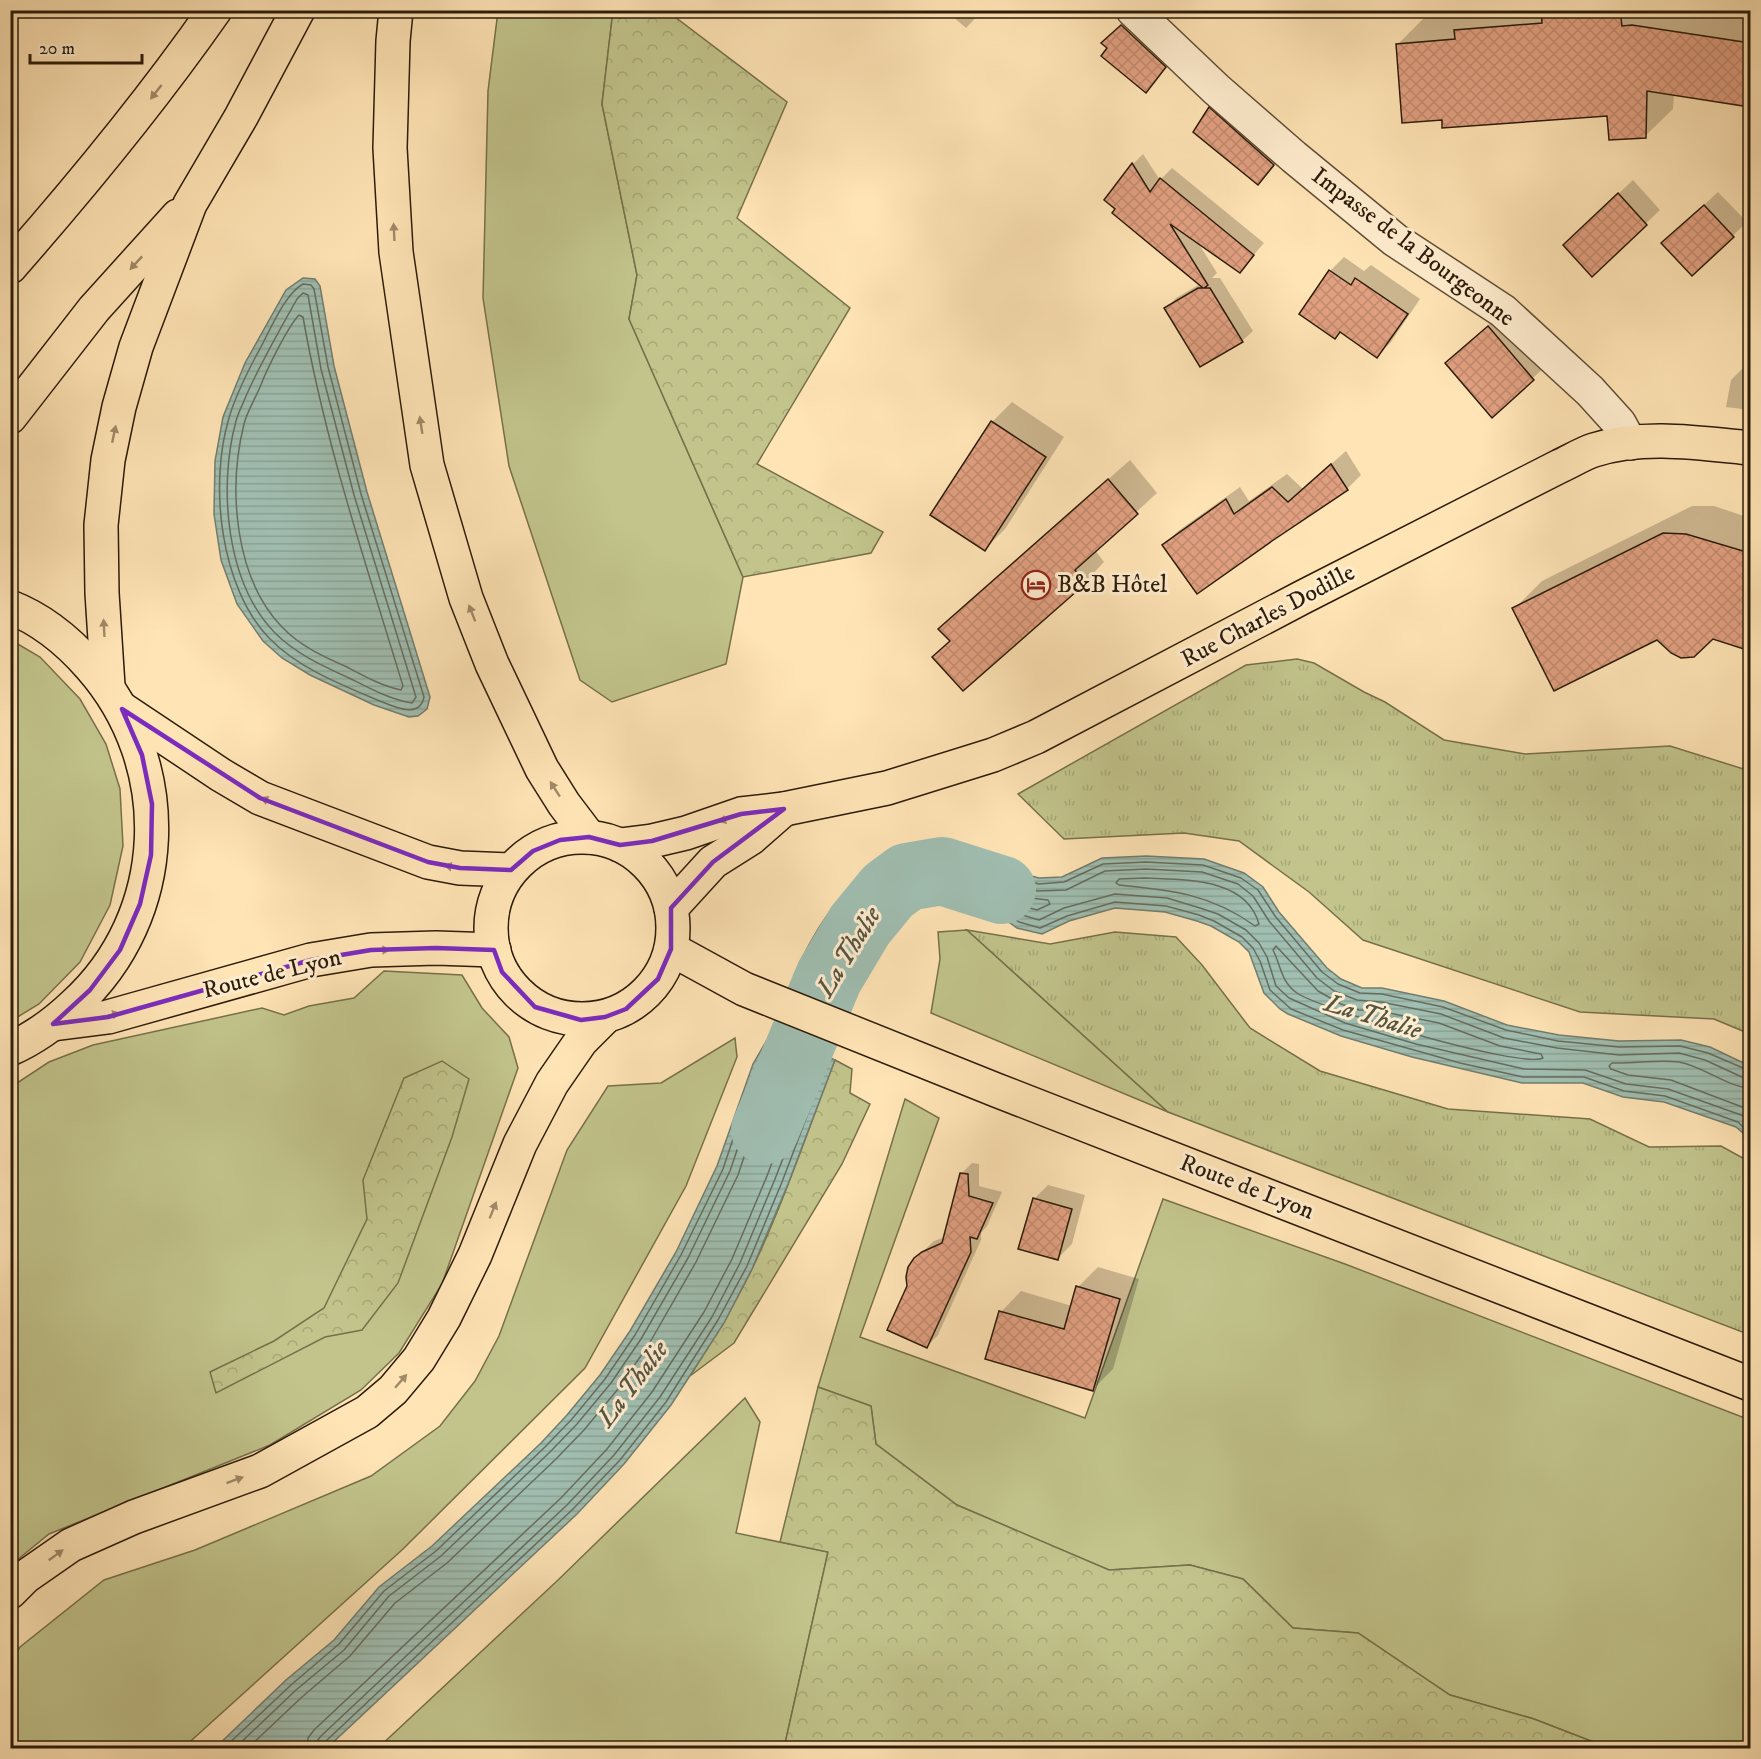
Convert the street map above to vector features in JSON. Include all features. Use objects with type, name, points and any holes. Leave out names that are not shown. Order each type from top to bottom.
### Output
[{"type":"main road","points":[[10,267],[112,149],[215,10]]},
{"type":"main road","points":[[10,1048],[53,1024],[90,990],[120,950],[140,904],[151,855],[152,804],[142,755],[115,697],[102,593],[101,525],[108,460],[136,347],[190,204],[241,117],[298,10]]},
{"type":"main road","points":[[396,10],[390,148],[396,252],[427,465],[466,597],[492,664],[542,769],[564,804],[589,837]]},
{"type":"main road","points":[[10,417],[94,309],[190,204]]},
{"type":"main road","name":"Rue Charles Dodille","points":[[620,845],[686,833],[741,814],[784,809],[887,788],[993,754],[1036,737],[1303,597],[1594,450],[1630,443],[1679,441],[1750,447]]},
{"type":"main road","points":[[10,607],[28,614],[72,645],[115,697],[221,775],[260,798],[428,862],[460,868],[511,870]]},
{"type":"main road","points":[[671,908],[713,862],[752,838],[784,809]]},
{"type":"main road","points":[[589,837],[620,845],[638,856],[653,870],[664,888],[671,908],[674,928],[666,964],[658,979],[644,995],[626,1009],[605,1017],[581,1020],[558,1016],[535,1007],[516,992],[502,972],[494,950],[491,922],[497,895],[511,870],[533,851],[560,840],[589,837]]},
{"type":"main road","name":"Route de Lyon","points":[[53,1024],[108,1017],[311,960],[370,950],[436,948],[494,950]]},
{"type":"main road","name":"Route de Lyon","points":[[671,949],[752,992],[996,1090],[1750,1384]]},
{"type":"main road","name":"Route de Lyon","points":[[658,979],[752,992]]},
{"type":"main road","points":[[10,1592],[25,1577],[71,1545],[134,1517],[260,1471],[367,1412],[393,1390],[419,1359],[444,1318],[475,1255],[520,1144],[552,1083],[581,1041],[605,1017]]},
{"type":"street","name":"Impasse de la Bourgeonne","points":[[1132,10],[1259,127],[1395,240],[1503,311],[1590,391],[1619,423],[1630,443]]},
{"type":"highlighted area","points":[[122,709],[260,798],[428,862],[460,868],[511,870],[533,851],[560,840],[589,837],[620,845],[652,841],[741,814],[784,809],[713,862],[671,908],[671,949],[658,979],[626,1009],[605,1017],[581,1020],[535,1007],[502,972],[494,950],[436,948],[371,950],[311,960],[108,1017],[53,1024],[90,990],[120,950],[140,904],[151,855],[152,804],[142,755]]},
{"type":"green space","points":[[613,10],[667,11],[787,102],[737,218],[850,308],[757,464],[883,532],[871,553],[743,577],[629,319],[637,275],[602,104]]},
{"type":"green space","points":[[498,11],[613,11],[602,104],[637,275],[629,319],[743,577],[726,664],[612,702],[580,680],[509,466],[483,298],[488,91]]},
{"type":"green space","points":[[11,640],[40,657],[80,699],[106,744],[120,789],[123,846],[110,905],[80,962],[39,1004],[11,1021]]},
{"type":"green space","points":[[1297,659],[1314,663],[1385,702],[1444,740],[1525,754],[1670,746],[1750,771],[1750,1034],[1714,1019],[1580,1012],[1363,940],[1309,892],[1239,841],[1184,833],[1064,839],[1018,794],[1246,665]]},
{"type":"green space","points":[[967,930],[1168,1112],[931,1013],[940,959],[938,932]]},
{"type":"green space","points":[[967,930],[1050,944],[1115,932],[1176,937],[1202,965],[1250,1028],[1320,1071],[1448,1109],[1590,1119],[1649,1147],[1721,1146],[1750,1162],[1750,1335],[1168,1112]]},
{"type":"green space","points":[[384,971],[462,975],[482,1008],[509,1037],[518,1068],[442,1284],[399,1353],[361,1390],[270,1445],[49,1534],[11,1565],[11,1087],[49,1062],[93,1045],[262,1008],[284,1015],[309,1006],[354,998]]},
{"type":"green space","points":[[735,1038],[737,1057],[686,1186],[585,1368],[403,1549],[183,1748],[11,1748],[11,1661],[20,1647],[104,1580],[195,1550],[371,1476],[440,1426],[475,1381],[499,1336],[567,1150],[608,1086],[661,1083]]},
{"type":"green space","points":[[835,1060],[852,1069],[850,1093],[870,1104],[842,1164],[734,1343],[690,1376],[738,1296],[764,1244]]},
{"type":"green space","points":[[442,1061],[469,1079],[452,1137],[398,1283],[362,1330],[325,1337],[216,1393],[210,1372],[274,1341],[324,1308],[367,1219],[363,1180],[404,1078]]},
{"type":"green space","points":[[905,1099],[939,1118],[860,1337],[1085,1418],[1163,1199],[1345,1264],[1750,1420],[1750,1748],[1609,1748],[1534,1719],[1450,1695],[1358,1633],[1293,1628],[1243,1579],[1190,1565],[1109,1570],[957,1505],[876,1444],[871,1406],[818,1387]]},
{"type":"green space","points":[[818,1387],[871,1406],[876,1444],[957,1505],[1109,1570],[1190,1565],[1243,1579],[1293,1628],[1358,1633],[1450,1695],[1534,1719],[1609,1748],[784,1748],[828,1552],[780,1542]]},
{"type":"green space","points":[[745,1398],[760,1422],[736,1533],[828,1552],[784,1748],[378,1748],[557,1581]]},
{"type":"water","points":[[303,278],[315,279],[320,286],[334,366],[367,492],[430,697],[427,709],[418,716],[409,717],[374,705],[310,675],[282,658],[263,641],[237,604],[221,560],[214,514],[215,461],[223,417],[245,363],[286,290]]},
{"type":"water","points":[[910,844],[940,845],[976,854],[1020,873],[1039,878],[1062,877],[1102,858],[1146,856],[1204,859],[1244,873],[1263,887],[1279,912],[1327,968],[1341,979],[1362,988],[1382,988],[1444,1001],[1507,1025],[1559,1035],[1619,1041],[1681,1040],[1710,1047],[1750,1066],[1750,1145],[1744,1134],[1736,1127],[1664,1102],[1623,1097],[1583,1083],[1522,1083],[1412,1057],[1341,1036],[1280,1009],[1264,993],[1249,952],[1239,942],[1197,921],[1165,912],[1115,908],[1069,921],[1042,934],[1017,928],[988,907],[953,895],[924,891],[894,853]]},
{"type":"water","points":[[870,868],[903,904],[876,934],[850,997],[826,985],[794,975],[809,944],[826,917],[845,892]]},
{"type":"water","points":[[771,1033],[835,1060],[788,1184],[752,1269],[724,1323],[671,1405],[624,1464],[577,1514],[327,1748],[215,1748],[286,1680],[334,1640],[379,1587],[432,1546],[541,1443],[600,1375],[630,1331],[676,1252],[717,1166],[753,1064]]},
{"type":"building","points":[[1541,10],[1620,10],[1622,26],[1632,25],[1750,43],[1750,107],[1647,91],[1646,138],[1609,140],[1607,116],[1442,128],[1442,120],[1402,123],[1396,44],[1455,39],[1454,30],[1542,23]]},
{"type":"building","points":[[1121,25],[1166,67],[1146,93],[1101,56],[1107,48],[1101,43]]},
{"type":"building","points":[[1209,107],[1274,165],[1258,185],[1193,132]]},
{"type":"building","points":[[1132,163],[1150,192],[1160,178],[1254,255],[1240,273],[1170,224],[1208,285],[1204,288],[1210,288],[1243,342],[1200,367],[1164,308],[1198,288],[1203,288],[1112,213],[1115,209],[1104,200]]},
{"type":"building","points":[[1618,193],[1647,225],[1592,277],[1563,245]]},
{"type":"building","points":[[1704,205],[1734,237],[1692,276],[1661,243]]},
{"type":"building","points":[[1329,270],[1351,285],[1355,278],[1408,314],[1377,358],[1340,332],[1335,339],[1299,314]]},
{"type":"building","points":[[1488,326],[1534,380],[1492,418],[1445,363]]},
{"type":"building","points":[[991,421],[1046,457],[985,551],[930,515]]},
{"type":"building","points":[[1331,464],[1348,490],[1197,594],[1162,545],[1226,499],[1234,514],[1272,487],[1288,502]]},
{"type":"building","name":"B&B Hôtel","points":[[1108,479],[1138,514],[1075,570],[1085,584],[963,691],[932,657],[950,641],[938,629]]},
{"type":"building","points":[[1663,533],[1686,534],[1750,553],[1750,651],[1713,639],[1694,657],[1681,658],[1671,653],[1657,640],[1554,691],[1512,608]]},
{"type":"building","points":[[960,1173],[968,1174],[969,1196],[993,1203],[977,1239],[970,1237],[971,1252],[927,1348],[887,1330],[907,1286],[908,1267],[922,1252],[942,1243]]},
{"type":"building","points":[[1033,1198],[1072,1209],[1058,1260],[1018,1249]]},
{"type":"building","points":[[1076,1286],[1120,1299],[1093,1391],[985,1359],[999,1311],[1064,1329]]},
{"type":"waterway","name":"La Thalie","points":[[765,1130],[829,977],[860,925],[888,891],[907,877],[942,871],[1002,890]]},
{"type":"place","name":"B&B Hôtel","points":[[1036,585]]}]
